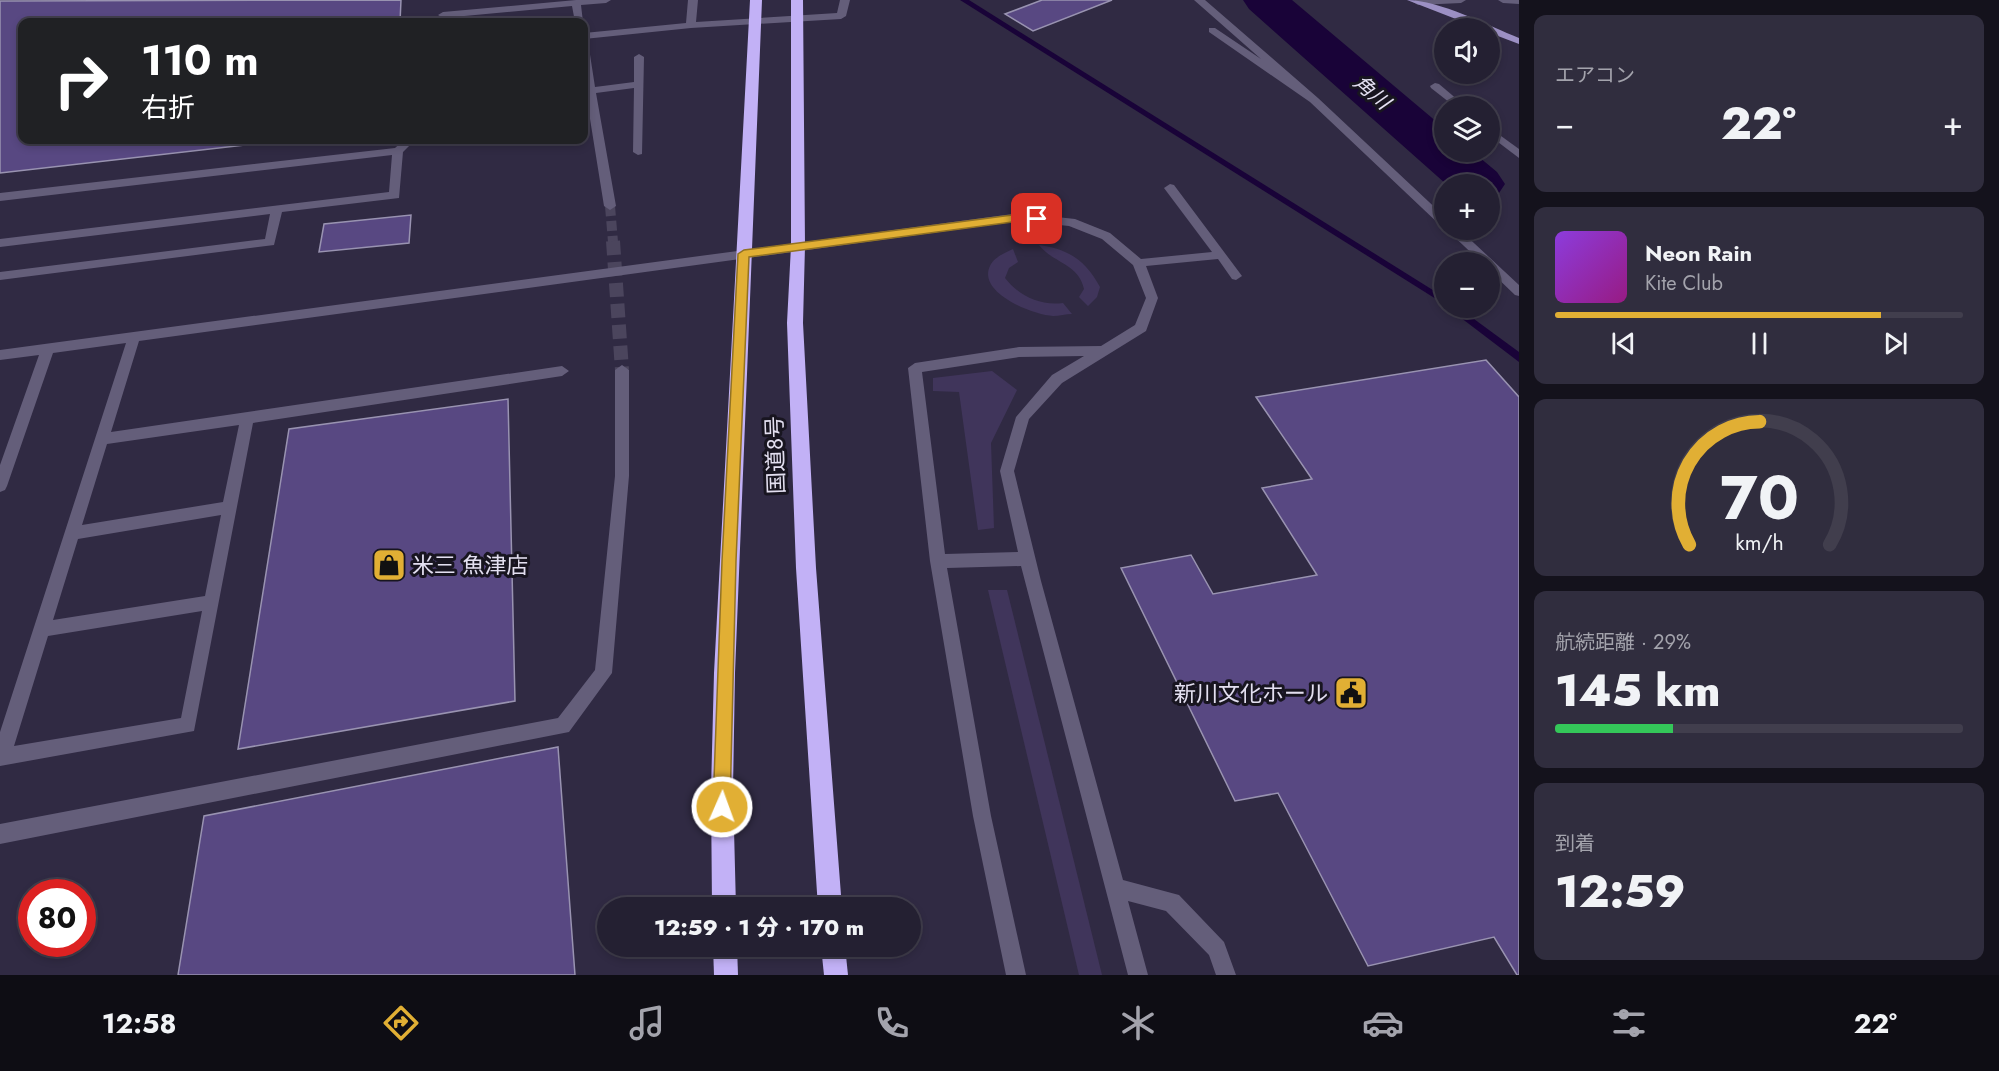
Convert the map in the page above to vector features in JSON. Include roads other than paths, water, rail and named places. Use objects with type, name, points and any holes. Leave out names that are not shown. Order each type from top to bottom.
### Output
[{"type":"highway","name":"国道8号","points":[[724,897],[721,829],[728,584],[744,254],[746,150],[756,0]]},
{"type":"highway","name":"国道8号","points":[[797,0],[798,246],[795,323],[806,568],[829,897]]},
{"type":"highway","points":[[725,957],[726,975]]},
{"type":"highway","points":[[834,957],[836,975]]},
{"type":"main road","points":[[1415,1],[1459,18]]},
{"type":"main road","points":[[1500,34],[1519,41]]},
{"type":"street","points":[[489,0],[490,11]]},
{"type":"street","points":[[443,15],[606,0]]},
{"type":"street","points":[[691,25],[693,0]]},
{"type":"street","points":[[588,36],[691,25],[841,16],[845,0]]},
{"type":"street","points":[[1199,0],[1314,100],[1434,213]]},
{"type":"street","points":[[1415,1],[1461,0]]},
{"type":"street","points":[[1503,0],[1519,1]]},
{"type":"street","points":[[576,3],[578,18]]},
{"type":"street","points":[[1212,30],[1314,100]]},
{"type":"street","points":[[638,152],[639,57]]},
{"type":"street","points":[[588,90],[638,85]]},
{"type":"street","points":[[1435,86],[1448,96]]},
{"type":"street","points":[[588,95],[610,206]]},
{"type":"street","points":[[1500,139],[1519,155]]},
{"type":"street","points":[[0,197],[398,151],[406,144]]},
{"type":"street","points":[[0,243],[395,195],[398,151]]},
{"type":"street","points":[[1170,188],[1236,276]]},
{"type":"street","points":[[0,276],[270,242],[277,209]]},
{"type":"street","points":[[0,355],[798,246],[1020,218],[1071,222],[1106,236],[1138,263],[1152,298],[1141,328],[1057,379],[1023,417],[1007,471],[1028,560],[1138,975]]},
{"type":"street","points":[[1464,240],[1477,252]]},
{"type":"street","points":[[1138,263],[1221,255]]},
{"type":"street","points":[[1500,274],[1519,292]]},
{"type":"street","points":[[134,337],[1,757],[188,724],[247,418]]},
{"type":"street","points":[[0,486],[48,348]]},
{"type":"street","points":[[1016,975],[982,816],[938,561],[915,368],[1019,352],[1100,351]]},
{"type":"street","points":[[0,834],[564,726],[603,673],[622,476],[622,370]]},
{"type":"street","points":[[102,439],[562,371]]},
{"type":"street","points":[[72,533],[230,507]]},
{"type":"street","points":[[938,561],[1028,560]]},
{"type":"street","points":[[41,629],[212,603]]},
{"type":"street","points":[[1115,888],[1172,902],[1217,949],[1226,975]]},
{"type":"waterway","points":[[964,0],[1434,295]]},
{"type":"waterway","name":"角川","points":[[1265,0],[1466,174]]},
{"type":"waterway","points":[[1466,318],[1519,358]]},
{"type":"tunnel","points":[[610,206],[613,242]]},
{"type":"tunnel","points":[[613,241],[622,370]]},
{"type":"place","name":"米三 魚津店","points":[[389,565]]},
{"type":"place","name":"新川文化ホール","points":[[1351,693]]}]
